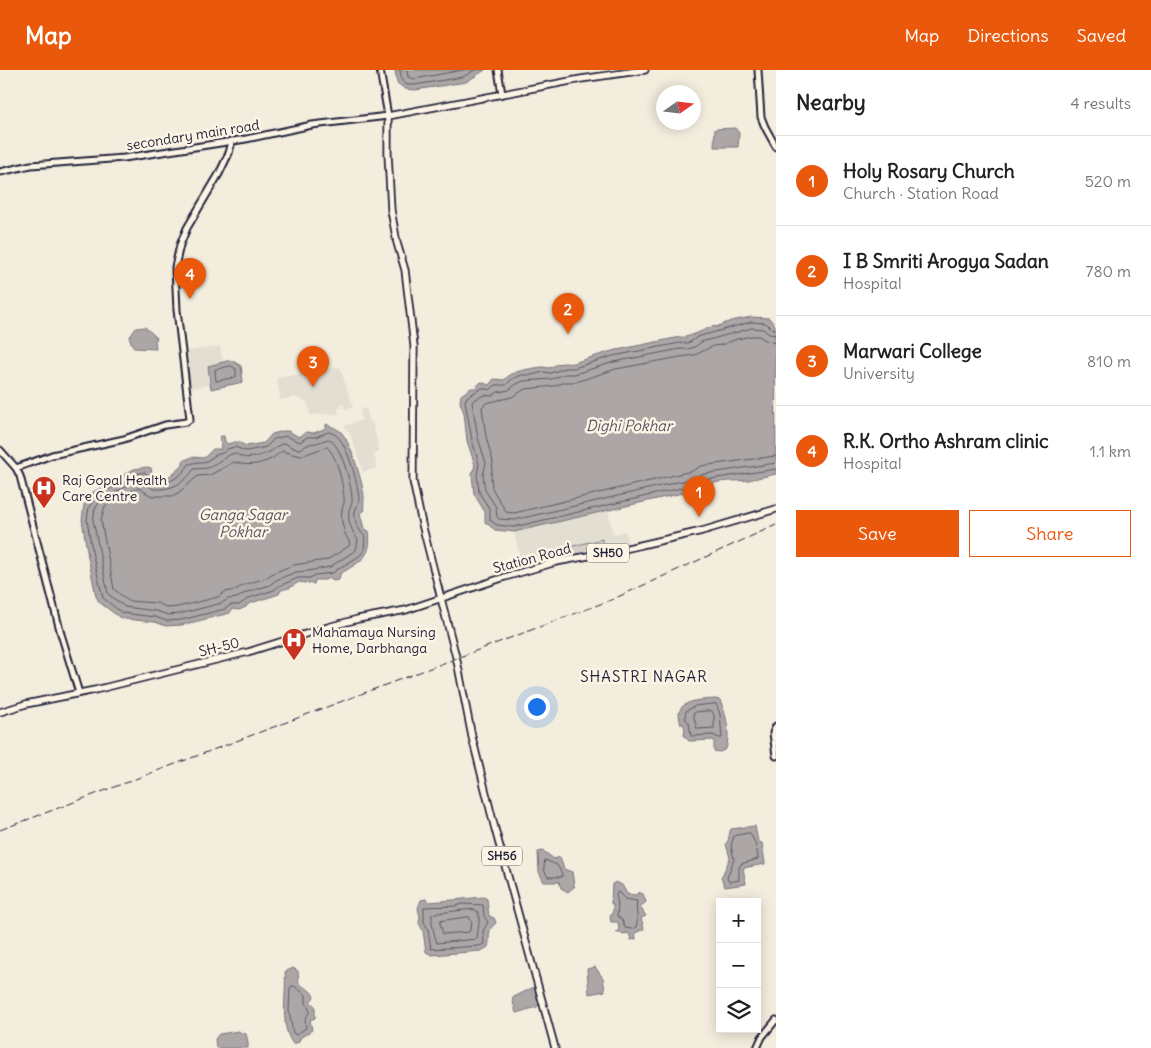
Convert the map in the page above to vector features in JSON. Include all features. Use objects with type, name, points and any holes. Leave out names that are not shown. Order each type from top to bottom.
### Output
[{"type":"main road","points":[[442,599],[422,524],[412,477],[414,346],[405,270],[397,243],[391,210],[388,116],[580,79],[644,70]]},
{"type":"main road","name":"Station Road","points":[[442,599],[556,562],[615,552],[692,533],[776,509]]},
{"type":"main road","name":"SH56","points":[[442,599],[458,663],[472,737],[495,830],[555,1048]]},
{"type":"main road","name":"SH-50","points":[[0,712],[26,704],[248,652],[328,627],[406,610],[442,599]]},
{"type":"street","points":[[380,70],[388,116]]},
{"type":"street","points":[[498,70],[502,94]]},
{"type":"street","points":[[758,70],[761,117],[776,147]]},
{"type":"street","name":"secondary main road","points":[[0,172],[31,165],[124,158],[232,141],[312,125],[388,116]]},
{"type":"street","points":[[16,468],[52,455],[124,439],[165,425],[186,422],[190,419],[177,310],[176,267],[180,245],[187,228],[230,153],[232,141]]},
{"type":"street","points":[[0,450],[16,468],[20,476],[61,634],[79,693]]},
{"type":"street","points":[[776,726],[773,733],[776,756]]},
{"type":"street","points":[[758,1048],[762,1037],[776,1020]]},
{"type":"shaded area","points":[[220,346],[223,362],[208,367],[211,385],[190,388],[186,351]]},
{"type":"shaded area","points":[[340,367],[353,407],[345,410],[343,404],[341,405],[342,408],[338,409],[339,414],[310,415],[308,403],[295,397],[280,400],[277,378]]},
{"type":"shaded area","points":[[366,408],[376,436],[379,452],[374,454],[377,468],[363,472],[350,434],[344,426],[362,420],[360,410]]},
{"type":"shaded area","points":[[608,509],[613,534],[626,531],[628,545],[603,551],[602,540],[557,550],[560,558],[522,566],[514,532]]},
{"type":"shaded area","points":[[602,539],[603,551],[560,558],[557,550]]},
{"type":"water","points":[[395,70],[485,70],[466,82],[415,90],[405,89],[397,83]]},
{"type":"water","points":[[735,128],[739,133],[738,147],[714,147],[715,129]]},
{"type":"water","name":"Dighi Pokhar","points":[[751,317],[769,318],[775,325],[776,474],[748,480],[717,482],[700,489],[514,532],[495,530],[485,522],[485,512],[474,494],[472,474],[475,465],[467,441],[464,413],[460,402],[461,395],[471,388],[475,388],[481,382],[489,385],[494,379],[504,380],[522,370],[542,367],[550,368],[557,364],[573,363],[612,351],[687,337],[714,326]]},
{"type":"water","points":[[145,327],[157,338],[155,341],[156,349],[134,348],[129,338],[136,328]]},
{"type":"water","points":[[231,360],[241,366],[243,382],[211,389],[208,366]]},
{"type":"water","name":"Ganga Sagar Pokhar","points":[[326,424],[340,431],[352,453],[364,498],[364,510],[360,513],[364,529],[369,531],[370,540],[367,553],[359,562],[340,574],[339,580],[333,581],[331,578],[315,580],[314,584],[299,582],[281,590],[279,594],[251,603],[239,610],[232,609],[230,613],[182,625],[166,626],[155,622],[125,619],[119,617],[99,602],[96,596],[82,520],[84,505],[93,492],[134,469],[151,468],[152,474],[156,478],[167,478],[183,465],[183,461],[192,457],[204,458],[213,449],[221,449],[221,436],[224,436],[225,442],[228,444],[237,442],[246,446],[264,443],[272,434],[284,431],[299,437],[306,432],[314,433],[326,428]]},
{"type":"water","points":[[700,700],[720,700],[728,730],[726,749],[720,752],[714,751],[714,740],[689,741],[684,736],[685,729],[683,723],[681,725],[679,716],[684,705]]},
{"type":"water","points":[[755,826],[758,842],[762,843],[765,864],[743,868],[746,884],[725,887],[721,878],[730,858],[726,844],[731,829]]},
{"type":"water","points":[[543,851],[554,859],[560,857],[564,869],[572,872],[575,886],[568,892],[561,888],[559,882],[544,882],[539,872],[538,852]]},
{"type":"water","points":[[616,882],[622,885],[627,894],[637,895],[638,892],[643,894],[646,902],[640,907],[646,916],[641,918],[644,929],[635,933],[636,939],[631,940],[629,933],[616,932],[619,929],[618,922],[611,922],[610,917],[613,911],[613,904],[611,904],[612,884]]},
{"type":"water","points":[[484,897],[487,899],[489,916],[494,918],[496,923],[490,931],[488,947],[481,951],[432,955],[426,952],[423,931],[419,923],[418,908],[421,900],[426,899],[429,902]]},
{"type":"water","points":[[595,967],[603,978],[605,991],[589,994],[587,969]]},
{"type":"water","points":[[293,968],[298,971],[299,984],[308,989],[314,997],[310,1002],[315,1006],[315,1018],[310,1020],[312,1030],[300,1038],[299,1042],[293,1044],[286,1028],[284,1009],[285,972]]},
{"type":"water","points":[[534,987],[537,988],[539,1005],[516,1013],[512,998]]},
{"type":"water","points":[[239,1031],[246,1034],[248,1048],[216,1048],[215,1039],[219,1034]]},
{"type":"railway","points":[[0,830],[611,600],[776,525]]},
{"type":"place","name":"R.K. Ortho Ashram clinic","points":[[190,299]]},
{"type":"place","name":"I B Smriti Arogya Sadan","points":[[568,334]]},
{"type":"place","name":"Marwari College","points":[[313,387]]},
{"type":"place","name":"Raj Gopal Health Care Centre","points":[[44,509]]},
{"type":"place","name":"Holy Rosary Church","points":[[699,517]]},
{"type":"place","name":"Mahamaya Nursing Home, Darbhanga","points":[[294,661]]},
{"type":"district","name":"SHASTRI NAGAR","points":[[644,677]]}]
